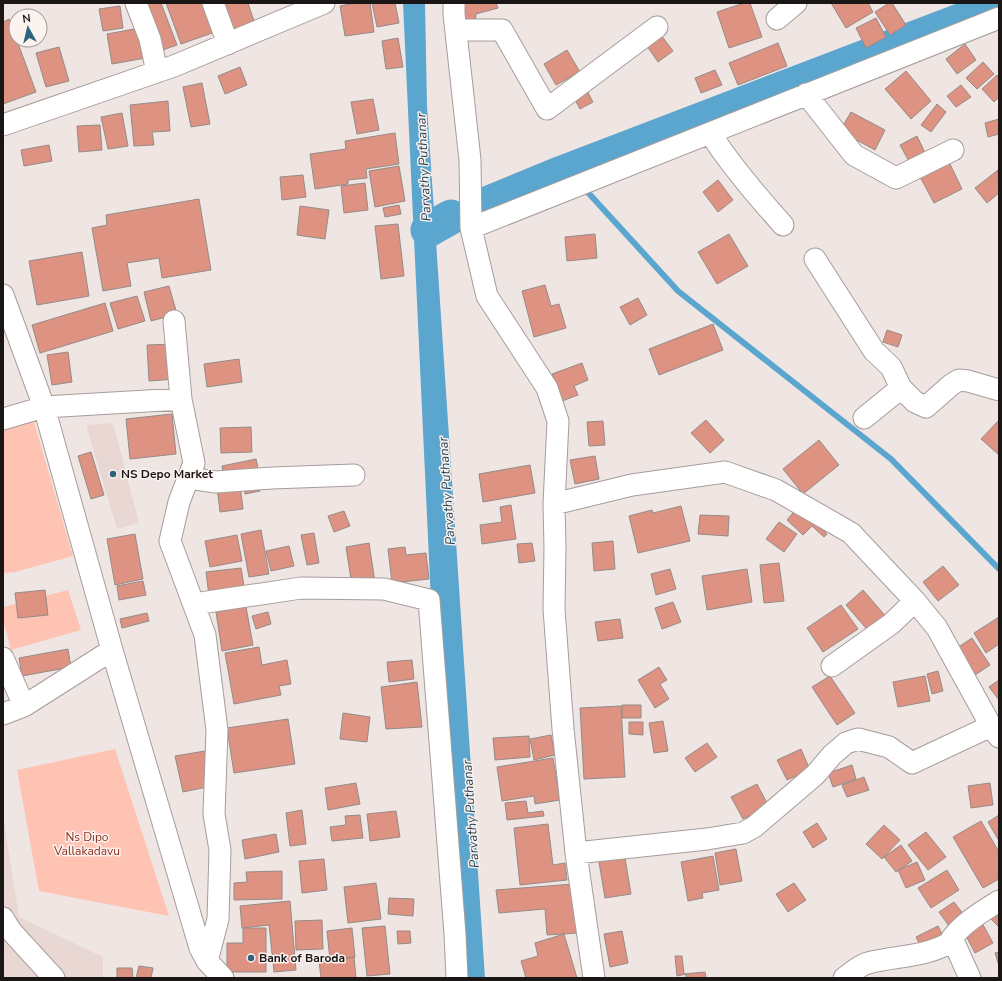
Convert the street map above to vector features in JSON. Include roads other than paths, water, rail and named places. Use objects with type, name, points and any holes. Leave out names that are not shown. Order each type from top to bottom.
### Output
[{"type":"street","points":[[136,3],[150,39],[157,72]]},
{"type":"street","points":[[213,3],[228,44]]},
{"type":"street","points":[[3,125],[157,72],[228,44],[324,3]]},
{"type":"street","points":[[454,3],[470,160],[471,228],[487,296],[546,388],[558,421],[554,504],[554,609],[563,729],[576,854],[594,978]]},
{"type":"street","points":[[777,19],[796,3]]},
{"type":"street","points":[[471,228],[999,18]]},
{"type":"street","points":[[456,30],[502,30],[547,109],[657,27]]},
{"type":"street","points":[[806,94],[854,154],[896,178],[953,150]]},
{"type":"street","points":[[710,132],[723,154],[783,225]]},
{"type":"street","points":[[815,259],[874,351],[890,367],[901,388],[915,402],[926,407],[959,380],[968,381],[999,390]]},
{"type":"street","points":[[3,295],[44,407],[112,650],[200,948],[207,961],[224,978]]},
{"type":"street","points":[[174,322],[181,399],[194,463],[179,502],[170,541],[205,635],[217,730],[214,814],[220,850],[218,919],[207,961]]},
{"type":"street","points":[[864,418],[901,388]]},
{"type":"street","points":[[3,419],[44,407],[181,399]]},
{"type":"street","points":[[554,504],[632,485],[725,472],[776,490],[851,534],[915,602],[938,628],[995,731],[912,763],[889,747],[858,739],[846,742],[832,755],[815,775],[754,827],[743,833],[707,839],[576,854]]},
{"type":"street","points":[[188,478],[216,482],[354,475]]},
{"type":"street","points":[[194,604],[301,588],[384,589],[430,600],[456,934],[457,978]]},
{"type":"street","points":[[832,666],[891,624],[915,602]]},
{"type":"street","points":[[3,714],[24,706],[112,650]]},
{"type":"street","points":[[3,658],[24,706]]},
{"type":"street","points":[[970,978],[952,938],[956,932],[977,915],[999,901]]},
{"type":"street","points":[[3,918],[11,931],[54,978]]},
{"type":"street","points":[[844,978],[866,963],[922,954],[941,948],[953,941]]},
{"type":"water","name":"Parvathy Puthanar","points":[[403,3],[425,3],[427,106],[485,978],[462,978],[432,623]]},
{"type":"waterway","points":[[477,208],[562,173],[999,6]]},
{"type":"waterway","points":[[562,173],[570,176]]},
{"type":"waterway","points":[[583,187],[678,291],[891,459],[999,569]]},
{"type":"waterway","name":"Parvathy Puthanar","points":[[428,230],[451,217]]},
{"type":"place","name":"NS Depo Market","points":[[113,474]]},
{"type":"place","name":"Bank of Baroda","points":[[251,958]]},
{"type":"park label","name":"Ns Dipo Vallakadavu","points":[[87,844]]}]
